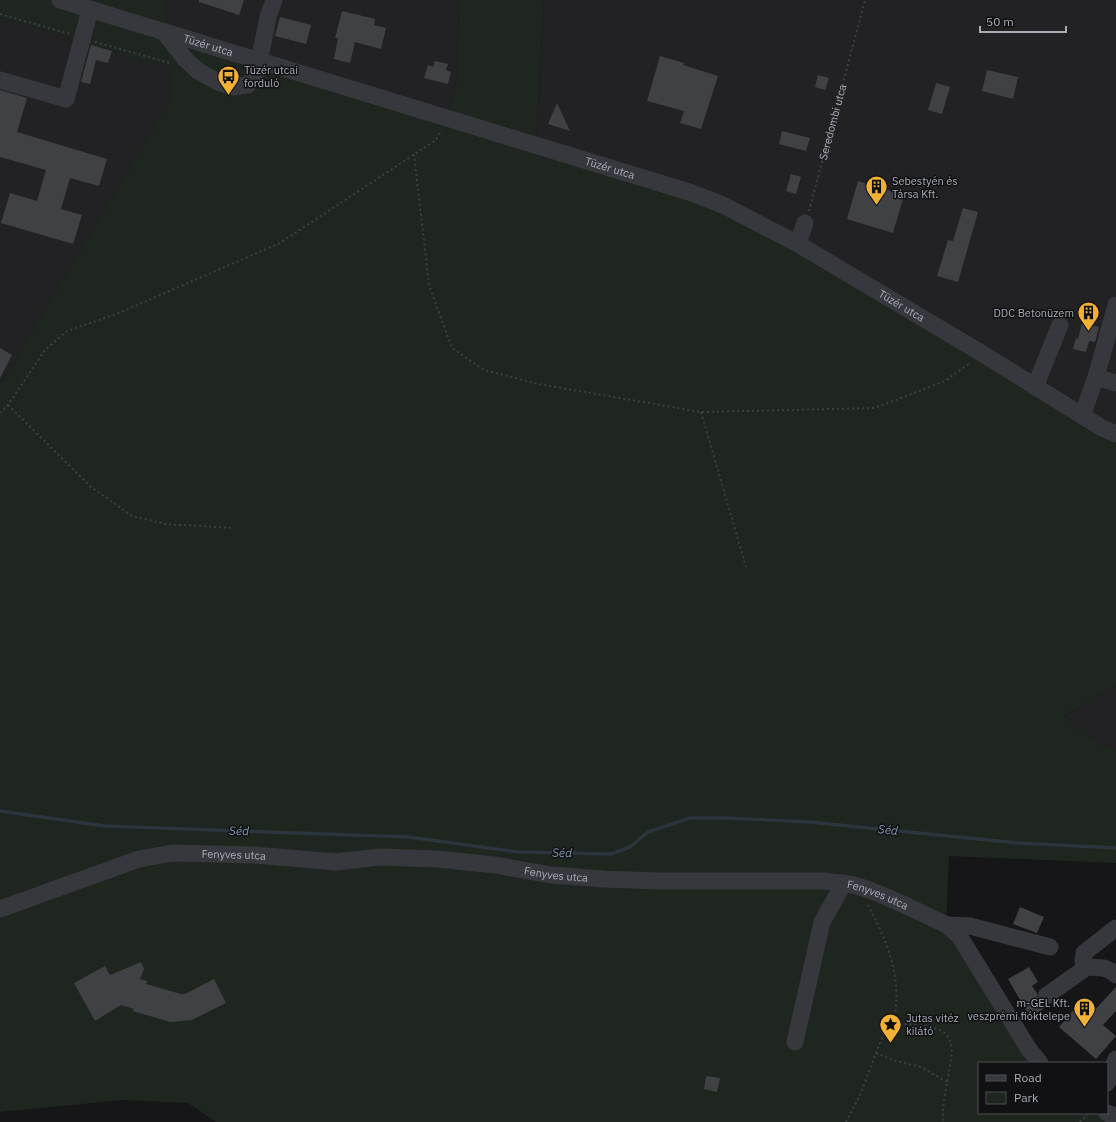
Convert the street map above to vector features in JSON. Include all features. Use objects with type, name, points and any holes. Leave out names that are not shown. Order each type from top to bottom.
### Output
[{"type":"street","name":"Tüzér utca","points":[[60,0],[689,192],[724,205],[798,244],[983,354],[1082,416],[1116,434]]},
{"type":"street","points":[[165,32],[185,59],[198,71],[220,83],[233,87],[248,85],[257,72],[268,17],[274,0]]},
{"type":"street","points":[[0,80],[66,99],[90,10]]},
{"type":"street","points":[[798,244],[806,224]]},
{"type":"street","points":[[1082,416],[1096,377],[1116,305]]},
{"type":"street","points":[[1035,387],[1060,325]]},
{"type":"street","points":[[1096,377],[1116,383]]},
{"type":"street","name":"Fenyves utca","points":[[0,909],[139,859],[173,853],[252,855],[336,862],[380,857],[437,859],[495,865],[551,875],[603,879],[658,881],[826,882],[850,884],[886,896],[947,925],[960,937],[1028,1048],[1039,1062]]},
{"type":"street","points":[[795,1042],[822,922],[850,884]]},
{"type":"street","points":[[947,925],[970,926],[1050,947]]},
{"type":"street","points":[[1087,967],[1083,961],[1084,953],[1116,928]]},
{"type":"street","points":[[1046,996],[1087,967],[1104,968],[1116,975]]},
{"type":"street","points":[[1108,1081],[1116,1058]]},
{"type":"path","name":"Seredombi utca","points":[[806,224],[865,0]]},
{"type":"path","points":[[0,14],[173,64]]},
{"type":"path","points":[[0,412],[8,405],[45,350],[67,331],[119,313],[280,243],[436,140],[447,118]]},
{"type":"path","points":[[414,154],[429,285],[452,348],[484,370],[538,384],[701,412],[875,408],[945,381],[983,354]]},
{"type":"path","points":[[8,405],[92,487],[132,516],[165,524],[233,528]]},
{"type":"path","points":[[701,412],[746,567]]},
{"type":"path","points":[[846,1122],[860,1095],[883,1035],[890,1027],[896,1007],[896,983],[892,957],[869,905],[850,884]]},
{"type":"path","points":[[890,1027],[905,1024],[928,1026],[936,1028],[949,1037],[951,1058],[944,1101],[943,1122]]},
{"type":"path","points":[[876,1053],[896,1062],[921,1067],[947,1082]]},
{"type":"path","points":[[1080,1122],[1088,1114]]},
{"type":"shaded area","points":[[165,0],[459,0],[457,78],[448,116],[167,32]]},
{"type":"shaded area","points":[[544,0],[1116,0],[1116,433],[536,142]]},
{"type":"shaded area","points":[[0,17],[171,68],[171,98],[0,384]]},
{"type":"shaded area","points":[[1116,686],[1116,751],[1096,741],[1064,716]]},
{"type":"green space","points":[[0,0],[165,0],[167,32],[448,116],[457,78],[459,0],[544,0],[536,142],[692,189],[1116,433],[1116,686],[1064,716],[1096,741],[1116,751],[1116,863],[949,856],[946,926],[1038,1062],[978,1062],[978,1114],[1104,1114],[1116,1122],[216,1122],[188,1103],[124,1100],[0,1112],[0,384],[171,98],[170,68],[0,17]]},
{"type":"building","points":[[199,0],[244,0],[239,15],[199,2]]},
{"type":"building","points":[[342,11],[375,19],[374,25],[386,28],[381,49],[355,42],[350,63],[334,59],[338,38],[335,38]]},
{"type":"building","points":[[280,17],[311,25],[306,44],[275,36]]},
{"type":"building","points":[[91,45],[112,51],[108,63],[96,60],[90,84],[81,82]]},
{"type":"building","points":[[660,56],[684,63],[683,65],[718,76],[701,129],[680,123],[684,111],[647,101]]},
{"type":"building","points":[[435,61],[448,64],[446,70],[451,72],[448,84],[424,78],[428,65],[433,67]]},
{"type":"building","points":[[987,70],[1018,77],[1013,99],[982,91]]},
{"type":"building","points":[[818,75],[829,78],[825,90],[815,87]]},
{"type":"building","points":[[936,83],[950,87],[942,114],[928,110]]},
{"type":"building","points":[[0,90],[27,98],[17,132],[107,159],[99,186],[70,178],[61,209],[82,215],[73,244],[1,223],[10,193],[37,201],[46,170],[0,157]]},
{"type":"building","points":[[557,103],[570,131],[548,124]]},
{"type":"building","points":[[782,131],[810,138],[806,151],[779,144]]},
{"type":"building","points":[[791,174],[801,177],[796,194],[786,191]]},
{"type":"building","name":"Sebestyén és Társa Kft.","points":[[858,181],[904,195],[893,233],[847,219]]},
{"type":"building","points":[[963,208],[978,212],[958,282],[937,276],[948,240],[953,241]]},
{"type":"building","name":"DDC Betonüzem","points":[[1082,323],[1099,327],[1095,342],[1089,341],[1086,352],[1073,349],[1076,338],[1078,339]]},
{"type":"building","points":[[0,348],[12,355],[0,378]]},
{"type":"building","points":[[1020,907],[1044,917],[1037,933],[1013,924]]},
{"type":"building","points":[[141,962],[144,969],[140,979],[147,981],[146,984],[185,994],[214,979],[226,1003],[192,1020],[170,1022],[133,1011],[134,1009],[121,1005],[95,1021],[74,983],[105,966],[110,975]]},
{"type":"building","points":[[1029,967],[1038,982],[1032,986],[1037,993],[1038,1001],[1045,1008],[1030,1017],[1008,979]]},
{"type":"building","name":"m-GEL Kft. veszprémi fióktelepe","points":[[1116,987],[1116,1011],[1103,1025],[1116,1036],[1096,1059],[1059,1027],[1079,1004],[1091,1014]]},
{"type":"building","points":[[706,1076],[720,1078],[717,1092],[704,1089]]},
{"type":"waterway","name":"Séd","points":[[0,811],[105,826],[409,837],[518,852],[611,854],[630,847],[648,832],[690,818],[809,822],[1018,843],[1116,848]]},
{"type":"place","name":"Tüzér utcai forduló","points":[[229,96]]},
{"type":"place","name":"Sebestyén és Társa Kft.","points":[[876,206]]},
{"type":"place","name":"DDC Betonüzem","points":[[1089,332]]},
{"type":"place","name":"m-GEL Kft. veszprémi fióktelepe","points":[[1085,1028]]},
{"type":"place","name":"Jutas vitéz kilátó","points":[[890,1044]]}]
